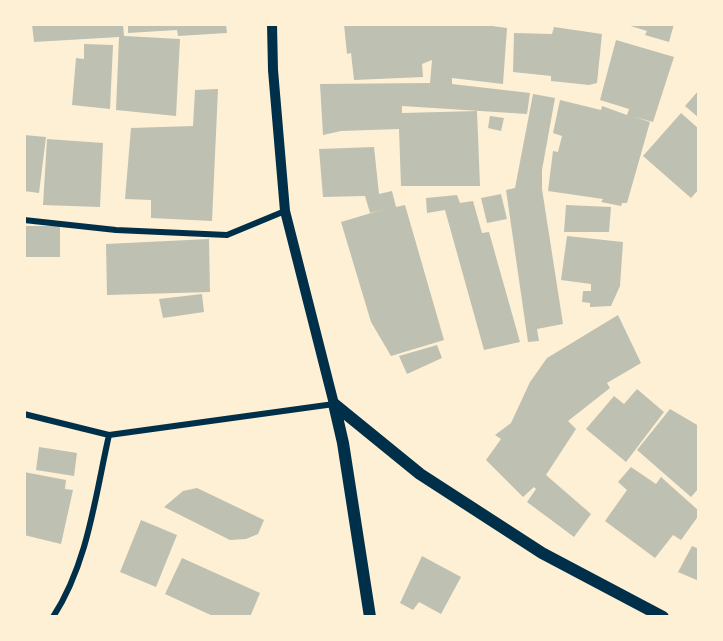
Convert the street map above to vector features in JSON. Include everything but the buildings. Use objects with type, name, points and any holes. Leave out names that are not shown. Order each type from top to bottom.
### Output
[{"type":"main road","points":[[334,404],[344,443],[370,617]]},
{"type":"main road","points":[[334,404],[420,474],[542,554],[663,617]]},
{"type":"street","points":[[24,414],[109,435],[334,404],[285,211],[273,70],[272,24]]},
{"type":"street","points":[[24,220],[117,230],[227,235],[285,211]]},
{"type":"street","points":[[53,617],[64,600],[82,557],[109,435]]}]
